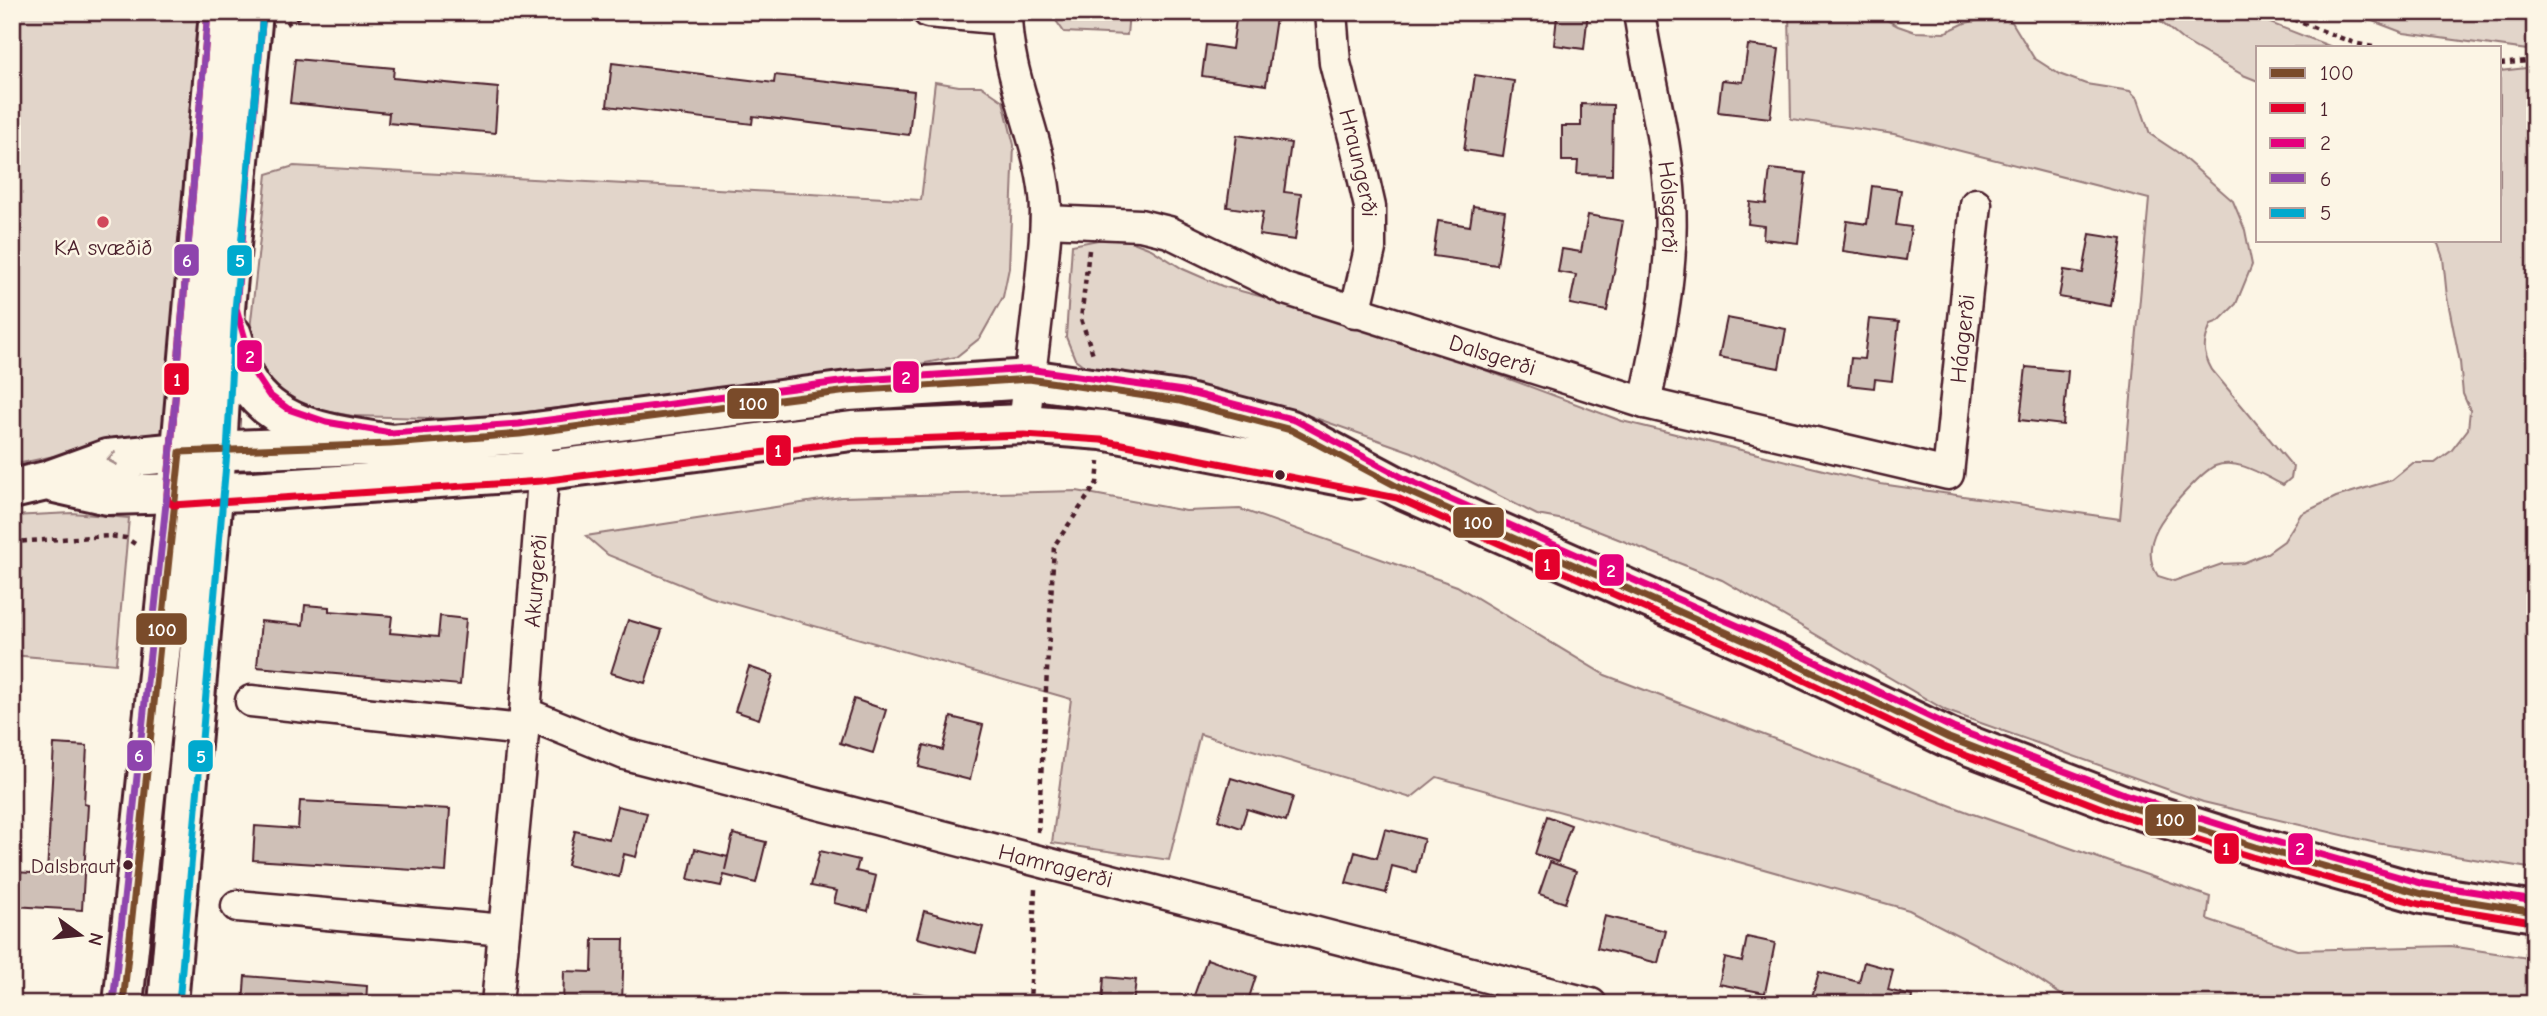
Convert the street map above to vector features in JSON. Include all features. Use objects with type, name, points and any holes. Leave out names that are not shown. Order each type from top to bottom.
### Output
[{"type":"street","points":[[168,1004],[219,12]]},
{"type":"street","points":[[928,12],[1006,16],[1011,56],[1041,164],[1046,221],[1036,334],[1024,425]]},
{"type":"street","name":"Hraungerði","points":[[1331,12],[1335,63],[1370,207],[1370,249],[1355,313]]},
{"type":"street","name":"Hólsgerði","points":[[1639,12],[1663,146],[1670,202],[1666,293],[1658,345],[1644,403]]},
{"type":"street","points":[[198,451],[225,309],[267,19]]},
{"type":"street","name":"Háagerði","points":[[1948,474],[1976,204]]},
{"type":"street","name":"Dalsgerði","points":[[1046,221],[1140,225],[1169,232],[1285,289],[1644,403],[1948,474]]},
{"type":"street","points":[[225,309],[245,379],[261,402],[283,418],[323,432],[390,444]]},
{"type":"street","points":[[29,485],[107,458],[198,451],[390,444],[536,432],[848,391],[1029,379],[1180,401],[1290,430],[1401,488],[1766,650],[1949,738],[2108,799],[2256,847],[2421,894],[2535,912]]},
{"type":"street","points":[[29,485],[108,495],[195,494],[540,471],[852,431],[1024,425],[1102,430],[1401,488]]},
{"type":"street","name":"Akurgerði","points":[[497,1004],[524,722],[542,492],[536,432]]},
{"type":"street","points":[[123,1004],[195,494]]},
{"type":"street","points":[[251,701],[524,722]]},
{"type":"street","name":"Hamragerði","points":[[524,722],[625,754],[1037,860],[1523,995],[1591,1004]]},
{"type":"street","points":[[237,906],[504,930]]},
{"type":"path","points":[[267,19],[308,12]]},
{"type":"path","points":[[2274,12],[2368,46]]},
{"type":"path","points":[[2502,64],[2535,60]]},
{"type":"path","points":[[1092,223],[1081,319],[1104,389]]},
{"type":"path","points":[[1030,1004],[1054,546],[1097,482],[1102,430]]},
{"type":"path","points":[[12,542],[109,536]]},
{"type":"shaded area","name":"KA svæðið","points":[[12,12],[216,12],[170,431],[12,465]]},
{"type":"shaded area","points":[[1050,12],[1129,12],[1127,35],[1064,32]]},
{"type":"shaded area","points":[[1789,12],[1872,12],[1915,32],[1944,33],[1965,23],[1997,17],[2012,22],[2034,58],[2059,74],[2086,84],[2130,91],[2138,99],[2150,134],[2177,152],[2233,201],[2245,230],[2252,265],[2236,304],[2219,321],[2211,324],[2205,342],[2206,358],[2212,370],[2293,467],[2291,478],[2283,485],[2250,469],[2232,464],[2215,466],[2199,478],[2164,517],[2153,539],[2152,564],[2158,576],[2174,581],[2222,564],[2243,563],[2267,553],[2284,541],[2301,514],[2336,497],[2392,480],[2413,463],[2435,463],[2451,451],[2468,429],[2470,410],[2463,394],[2443,258],[2435,242],[2502,242],[2502,71],[2535,67],[2535,869],[2376,843],[2203,802],[1947,711],[1722,580],[1575,522],[1537,515],[1412,452],[1287,408],[1091,371],[1075,359],[1066,337],[1072,245],[1108,238],[1128,240],[1222,286],[1356,322],[1622,421],[1881,484],[2120,519],[2149,199],[1894,134],[1791,119]]},
{"type":"shaded area","points":[[2133,12],[2242,12],[2329,46],[2256,46],[2256,80],[2184,41],[2162,23]]},
{"type":"shaded area","points":[[2349,12],[2535,12],[2535,51],[2404,33]]},
{"type":"shaded area","points":[[935,82],[981,86],[1003,101],[1014,145],[1009,268],[1003,297],[980,338],[956,357],[910,366],[466,419],[353,416],[307,408],[283,397],[255,370],[249,339],[267,174],[294,166],[921,200]]},
{"type":"shaded area","points":[[1077,491],[1186,511],[1240,509],[1457,586],[1605,675],[1973,814],[2210,897],[2207,919],[2297,950],[2450,946],[2535,959],[2535,1004],[2075,1004],[2018,966],[1909,910],[1437,777],[1411,798],[1200,734],[1169,860],[1052,843],[1071,699],[709,596],[608,555],[586,536],[841,497]]},
{"type":"shaded area","points":[[72,513],[129,518],[116,664],[12,655],[12,516]]},
{"type":"shaded area","points":[[914,992],[980,1004],[912,1004]]},
{"type":"building","points":[[1237,12],[1276,18],[1266,85],[1202,76],[1206,45],[1232,49]]},
{"type":"building","points":[[1559,12],[1588,12],[1584,49],[1554,45]]},
{"type":"building","points":[[1748,45],[1779,49],[1770,118],[1718,112],[1722,80],[1743,82]]},
{"type":"building","points":[[295,59],[394,68],[393,78],[498,88],[495,133],[388,123],[389,113],[290,103]]},
{"type":"building","points":[[612,63],[774,83],[775,75],[914,91],[909,135],[753,116],[752,124],[607,106]]},
{"type":"building","points":[[1475,75],[1514,81],[1503,156],[1464,150]]},
{"type":"building","points":[[1581,104],[1613,105],[1612,175],[1577,174],[1578,161],[1562,161],[1562,126],[1581,126]]},
{"type":"building","points":[[1237,135],[1291,143],[1284,192],[1301,194],[1295,240],[1259,235],[1263,212],[1227,207]]},
{"type":"building","points":[[1770,169],[1806,173],[1798,243],[1763,239],[1764,226],[1748,224],[1750,202],[1766,204]]},
{"type":"building","points":[[1872,186],[1901,190],[1896,225],[1911,227],[1906,260],[1843,251],[1847,221],[1867,224]]},
{"type":"building","points":[[1473,206],[1505,211],[1497,265],[1433,256],[1438,221],[1470,226]]},
{"type":"building","points":[[1588,215],[1623,221],[1607,311],[1570,304],[1576,275],[1558,272],[1562,249],[1581,252]]},
{"type":"building","points":[[2090,234],[2122,239],[2111,306],[2059,297],[2064,270],[2083,273]]},
{"type":"building","points":[[1727,318],[1786,329],[1779,368],[1719,357]]},
{"type":"building","points":[[1869,319],[1899,322],[1892,381],[1875,379],[1874,388],[1848,385],[1851,358],[1864,359]]},
{"type":"building","points":[[2026,367],[2068,371],[2063,425],[2020,420]]},
{"type":"building","points":[[305,605],[329,607],[329,611],[392,616],[390,633],[438,637],[440,616],[466,619],[460,685],[257,667],[261,621],[303,625]]},
{"type":"building","points":[[628,620],[662,630],[645,683],[611,673]]},
{"type":"building","points":[[749,667],[773,675],[759,719],[735,711]]},
{"type":"building","points":[[854,699],[886,710],[873,753],[840,743]]},
{"type":"building","points":[[951,717],[983,725],[970,780],[919,767],[924,745],[943,750]]},
{"type":"building","points":[[54,744],[87,746],[84,804],[88,805],[82,910],[13,906],[15,872],[47,874]]},
{"type":"building","points":[[1231,778],[1293,797],[1286,821],[1247,809],[1241,828],[1218,820]]},
{"type":"building","points":[[300,801],[450,809],[446,872],[253,860],[255,826],[298,829]]},
{"type":"building","points":[[617,806],[647,813],[636,857],[624,854],[619,877],[567,865],[575,831],[609,839]]},
{"type":"building","points":[[1547,816],[1571,825],[1558,862],[1535,854]]},
{"type":"building","points":[[1385,829],[1424,839],[1416,872],[1392,866],[1386,893],[1346,883],[1355,852],[1377,858]]},
{"type":"building","points":[[733,834],[766,842],[756,883],[724,875],[721,886],[688,879],[695,849],[728,857]]},
{"type":"building","points":[[820,851],[859,860],[856,871],[876,876],[868,911],[834,903],[837,891],[811,886]]},
{"type":"building","points":[[1550,862],[1576,871],[1565,903],[1539,894]]},
{"type":"building","points":[[924,911],[983,927],[976,953],[917,938]]},
{"type":"building","points":[[1605,916],[1666,931],[1658,963],[1597,948]]},
{"type":"building","points":[[1747,937],[1775,943],[1765,993],[1719,984],[1725,958],[1742,962]]},
{"type":"building","points":[[593,939],[624,939],[622,1004],[563,1004],[564,971],[592,972]]},
{"type":"building","points":[[1207,959],[1256,976],[1247,1004],[1191,1004]]},
{"type":"building","points":[[1864,962],[1893,970],[1888,990],[1912,996],[1911,1004],[1810,1004],[1819,972],[1859,982]]},
{"type":"building","points":[[245,976],[367,986],[366,1004],[243,1004]]},
{"type":"building","points":[[1104,977],[1136,980],[1133,1004],[1102,1004]]},
{"type":"transit line","name":"1","points":[[208,12],[167,494],[168,501],[173,505],[541,481],[853,441],[1024,435],[1101,440],[1397,498],[1762,660],[1944,747],[2117,814],[2253,857],[2419,904],[2533,922]]},
{"type":"transit line","name":"6","points":[[113,1003],[167,494],[208,12]]},
{"type":"transit line","name":"2","points":[[263,13],[236,308],[255,374],[269,395],[288,409],[326,422],[391,433],[519,424],[847,381],[1028,369],[1183,391],[1295,420],[1405,479],[1770,640],[1953,728],[2124,794],[2259,837],[2424,884],[2535,901]]},
{"type":"transit line","name":"5","points":[[179,1004],[227,452],[235,310],[263,13]]},
{"type":"transit line","name":"100","points":[[123,1004],[180,452],[390,444],[520,434],[848,391],[1029,379],[1180,401],[1291,430],[1400,488],[1766,650],[1949,738],[2121,804],[2256,847],[2422,894],[2535,912]]},
{"type":"place","name":"KA svæðið","points":[[103,222]]},
{"type":"place","name":"Dalsbraut","points":[[128,865]]}]
